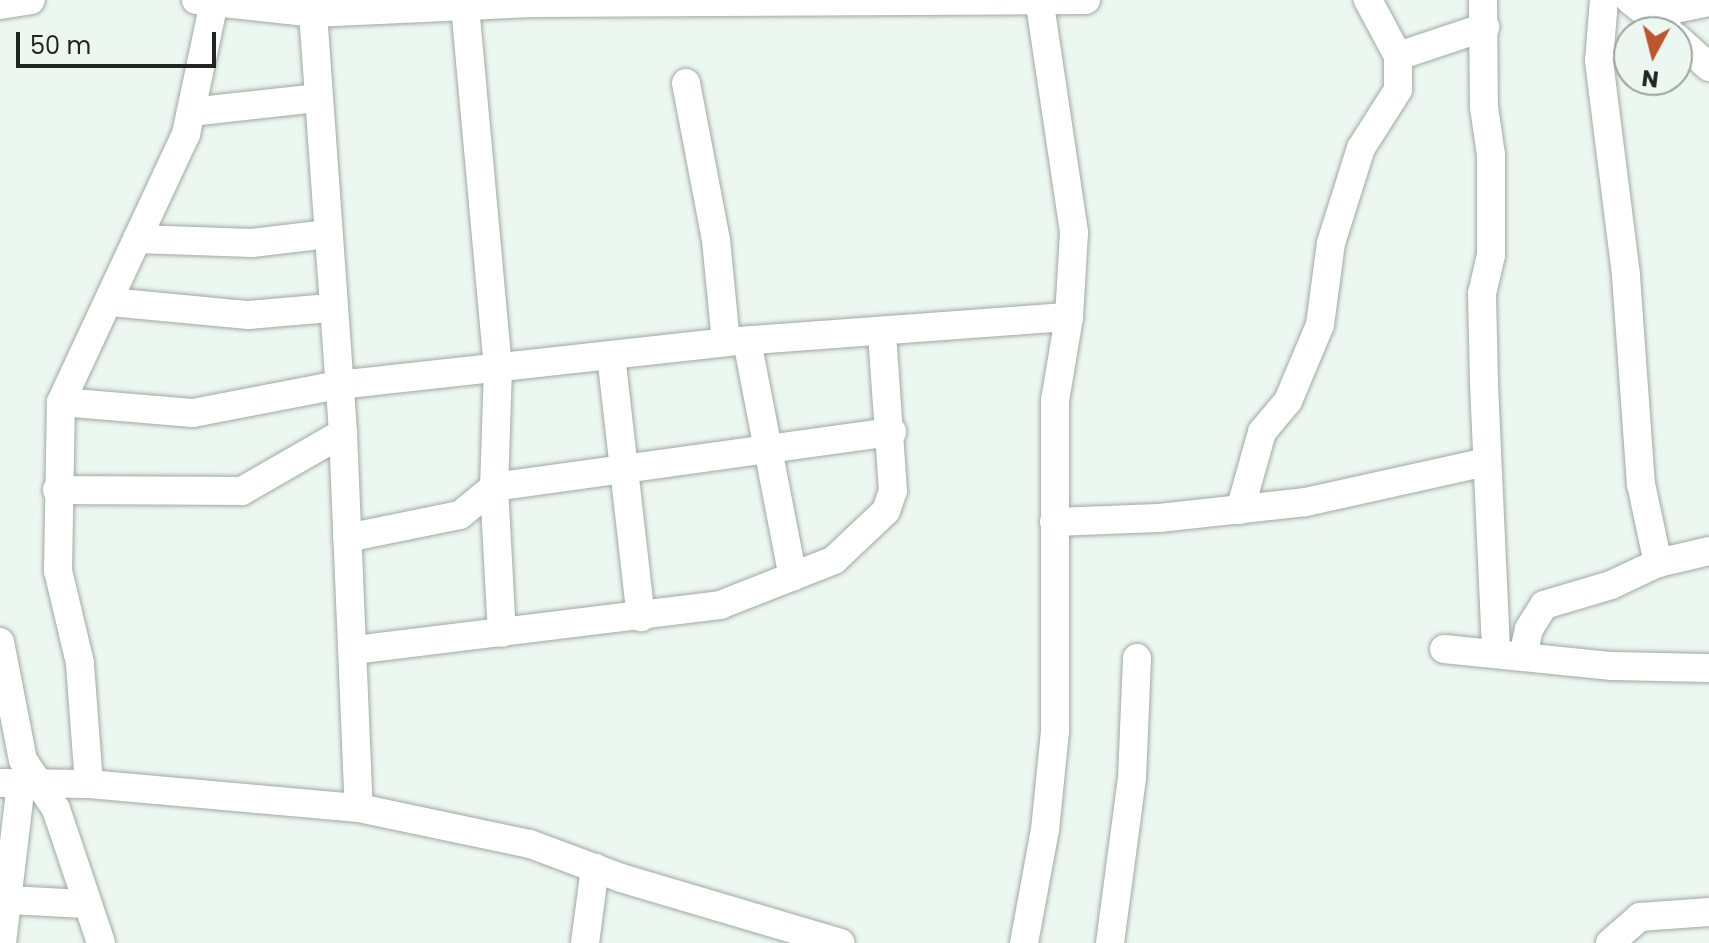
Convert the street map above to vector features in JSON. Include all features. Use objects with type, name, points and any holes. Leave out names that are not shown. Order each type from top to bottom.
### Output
[{"type":"street","points":[[0,5],[31,0]]},
{"type":"street","points":[[89,784],[80,663],[58,571],[57,490],[61,402],[186,134],[205,1],[313,13],[465,6],[1040,4],[1086,0]]},
{"type":"street","points":[[1240,510],[1262,432],[1288,401],[1320,325],[1331,243],[1361,148],[1398,90],[1398,56],[1368,0]]},
{"type":"street","points":[[1604,0],[1599,61],[1626,276],[1641,484],[1658,563]]},
{"type":"street","points":[[1650,15],[1709,2]]},
{"type":"street","points":[[1024,943],[1045,830],[1055,731],[1055,401],[1069,317],[1074,232],[1040,4]]},
{"type":"street","points":[[465,6],[498,368],[494,487],[502,633]]},
{"type":"street","points":[[313,13],[330,308],[343,433],[355,650],[359,808]]},
{"type":"street","points":[[1398,56],[1484,14],[1484,107],[1491,155],[1491,255],[1482,294],[1486,462],[1509,654]]},
{"type":"street","points":[[1693,52],[1709,67]]},
{"type":"street","points":[[686,83],[736,342],[767,449],[793,577]]},
{"type":"street","points":[[191,112],[318,98]]},
{"type":"street","points":[[137,239],[252,243],[327,234]]},
{"type":"street","points":[[110,302],[248,315],[330,308]]},
{"type":"street","points":[[61,402],[193,413],[339,385],[611,355],[736,342],[1069,317]]},
{"type":"street","points":[[355,650],[720,605],[834,560],[886,511],[893,491],[892,432],[882,333]]},
{"type":"street","points":[[611,355],[641,617]]},
{"type":"street","points":[[347,538],[460,515],[494,487],[626,472],[892,432]]},
{"type":"street","points":[[57,490],[242,491],[343,433]]},
{"type":"street","points":[[1054,522],[1240,510],[1306,502],[1486,462]]},
{"type":"street","points":[[1509,654],[1544,605],[1611,585],[1658,563],[1709,551]]},
{"type":"street","points":[[0,642],[23,760],[2,943]]},
{"type":"street","points":[[1444,649],[1612,666],[1709,668]]},
{"type":"street","points":[[1110,943],[1132,778],[1137,658]]},
{"type":"street","points":[[18,783],[89,784],[359,808],[530,844],[595,868],[841,943]]},
{"type":"street","points":[[18,783],[56,809],[85,904],[101,943]]},
{"type":"street","points":[[585,943],[595,868]]},
{"type":"street","points":[[9,900],[85,904]]},
{"type":"street","points":[[1610,943],[1640,917],[1709,912]]}]
